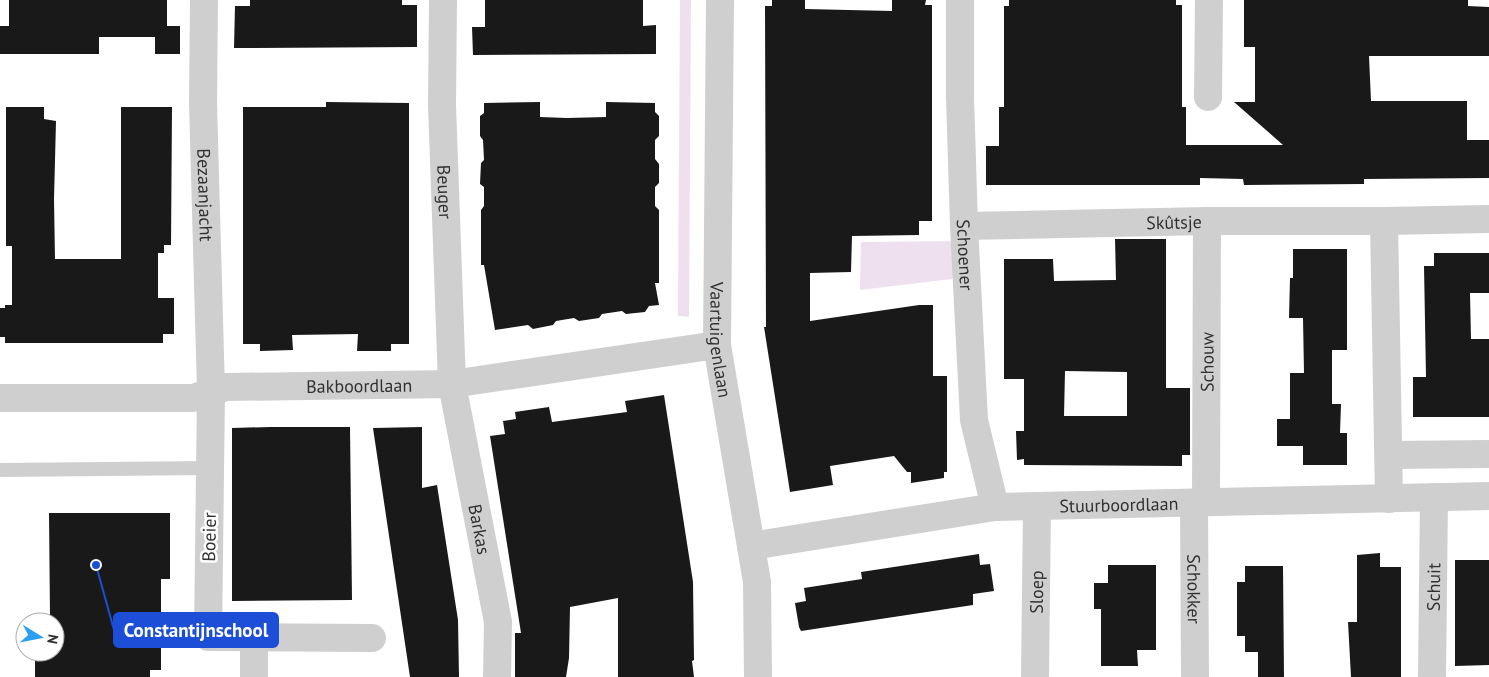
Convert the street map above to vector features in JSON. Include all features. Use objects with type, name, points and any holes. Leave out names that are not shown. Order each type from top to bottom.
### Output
[{"type":"street","name":"Bezaanjacht","points":[[204,0],[203,103],[211,391]]},
{"type":"street","name":"Beuger","points":[[443,0],[442,105],[452,384]]},
{"type":"street","name":"Vaartuigenlaan","points":[[720,0],[718,345],[757,582],[758,677]]},
{"type":"street","name":"Schoener","points":[[960,0],[960,97],[964,226],[974,420],[995,507]]},
{"type":"street","points":[[1208,97],[1209,0]]},
{"type":"street","name":"Skûtsje","points":[[964,226],[1207,221],[1489,219]]},
{"type":"street","name":"Schouw","points":[[1200,503],[1207,221]]},
{"type":"street","points":[[1384,221],[1389,499]]},
{"type":"street","name":"Bakboordlaan","points":[[0,398],[193,398],[226,387],[452,384],[718,345]]},
{"type":"street","name":"Barkas","points":[[452,384],[498,622],[497,677]]},
{"type":"street","name":"Boeier","points":[[211,391],[208,637],[372,638]]},
{"type":"street","points":[[1389,455],[1489,454]]},
{"type":"street","name":"Stuurboordlaan","points":[[751,546],[995,507],[1489,496]]},
{"type":"street","name":"Schuit","points":[[1432,677],[1434,498]]},
{"type":"street","name":"Schokker","points":[[1194,677],[1200,503]]},
{"type":"street","name":"Sloep","points":[[1035,677],[1037,506]]},
{"type":"street","points":[[254,637],[254,677]]},
{"type":"lane","points":[[0,470],[210,468]]},
{"type":"shaded area","points":[[680,0],[691,0],[689,317],[678,316]]},
{"type":"shaded area","points":[[957,241],[955,275],[952,279],[860,290],[861,242]]},
{"type":"building","points":[[9,0],[167,0],[167,26],[180,26],[180,54],[155,54],[155,37],[99,37],[99,54],[0,54],[0,26],[9,26]]},
{"type":"building","points":[[250,0],[402,0],[402,5],[417,5],[417,47],[234,48],[235,6],[250,6]]},
{"type":"building","points":[[485,0],[643,0],[643,26],[656,25],[656,54],[473,55],[472,27],[485,27]]},
{"type":"building","points":[[772,0],[805,0],[805,9],[892,11],[892,0],[926,0],[925,5],[932,5],[932,221],[919,221],[919,235],[852,236],[851,272],[810,273],[810,321],[919,305],[933,305],[933,376],[947,376],[947,472],[944,472],[944,478],[911,483],[911,472],[907,472],[894,456],[830,466],[833,485],[790,492],[764,327],[766,327],[765,6],[772,6]]},
{"type":"building","points":[[1009,0],[1176,0],[1176,5],[1182,5],[1182,107],[1186,107],[1186,145],[1283,145],[1234,102],[1255,102],[1255,47],[1244,47],[1244,0],[1468,0],[1468,6],[1489,7],[1489,56],[1369,56],[1371,101],[1467,101],[1467,140],[1489,140],[1489,178],[1364,179],[1364,184],[1244,185],[1243,179],[1200,178],[1200,185],[986,185],[986,146],[999,146],[999,107],[1004,107],[1004,6],[1009,6]]},
{"type":"building","points":[[326,102],[409,103],[409,344],[391,344],[391,351],[357,351],[358,334],[292,335],[293,350],[260,351],[260,344],[243,344],[243,107],[326,107]]},
{"type":"building","points":[[540,102],[540,117],[567,118],[606,117],[606,102],[655,103],[655,112],[659,116],[659,136],[655,140],[655,159],[659,164],[659,183],[655,187],[655,206],[659,210],[659,283],[655,283],[659,305],[649,306],[645,312],[626,314],[622,311],[602,314],[599,318],[579,321],[574,318],[556,321],[553,325],[533,329],[528,325],[495,330],[484,265],[481,265],[481,210],[484,206],[484,187],[480,184],[481,163],[484,160],[483,140],[480,136],[480,116],[484,113],[484,103]]},
{"type":"building","points":[[6,107],[44,107],[44,119],[56,121],[55,259],[121,259],[121,107],[172,107],[171,245],[164,245],[164,253],[158,253],[158,298],[174,298],[174,334],[163,334],[163,343],[5,343],[5,337],[0,337],[0,308],[5,308],[5,305],[12,305],[12,246],[6,246]]},
{"type":"building","points":[[1115,239],[1166,239],[1166,388],[1190,388],[1190,455],[1182,455],[1182,466],[1024,465],[1024,459],[1017,460],[1016,431],[1024,431],[1024,379],[1004,379],[1004,259],[1053,259],[1054,281],[1116,280]],"holes":[[[1065,371],[1127,372],[1127,416],[1064,416]]]},
{"type":"building","points":[[1293,249],[1347,249],[1347,350],[1332,350],[1332,404],[1341,404],[1340,433],[1347,433],[1347,465],[1303,465],[1303,446],[1277,446],[1277,419],[1290,419],[1290,373],[1304,373],[1303,318],[1289,318],[1290,278],[1293,278]]},
{"type":"building","points":[[1434,253],[1489,253],[1489,293],[1470,293],[1471,339],[1489,339],[1489,417],[1413,417],[1413,377],[1426,377],[1424,266],[1434,266]]},
{"type":"building","points":[[664,395],[693,582],[694,660],[692,661],[694,677],[618,677],[618,598],[570,607],[569,658],[566,677],[515,677],[515,633],[521,633],[490,436],[505,434],[503,421],[516,419],[515,412],[549,407],[552,422],[627,412],[625,401]]},
{"type":"building","points":[[350,427],[352,600],[232,601],[232,428]]},
{"type":"building","points":[[422,427],[422,488],[437,485],[458,620],[459,677],[410,677],[373,428]]},
{"type":"building","points":[[49,513],[170,513],[170,579],[161,579],[161,670],[150,670],[150,677],[35,677],[35,662],[65,662],[65,612],[50,612]]},
{"type":"building","points":[[1380,553],[1380,567],[1401,567],[1401,677],[1351,677],[1348,622],[1357,622],[1357,555]]},
{"type":"building","points":[[979,554],[980,565],[990,564],[994,591],[973,594],[973,605],[801,631],[799,627],[795,603],[806,601],[804,588],[862,579],[861,572]]},
{"type":"building","points":[[1455,560],[1489,560],[1489,665],[1455,666]]},
{"type":"building","points":[[1108,565],[1156,565],[1156,650],[1137,650],[1138,666],[1101,666],[1101,609],[1094,609],[1094,583],[1108,583]]},
{"type":"building","points":[[1245,566],[1283,566],[1284,677],[1258,677],[1258,652],[1245,652],[1245,636],[1237,636],[1237,582],[1245,582]]},
{"type":"place","name":"Constantijnschool","points":[[96,565]]}]
